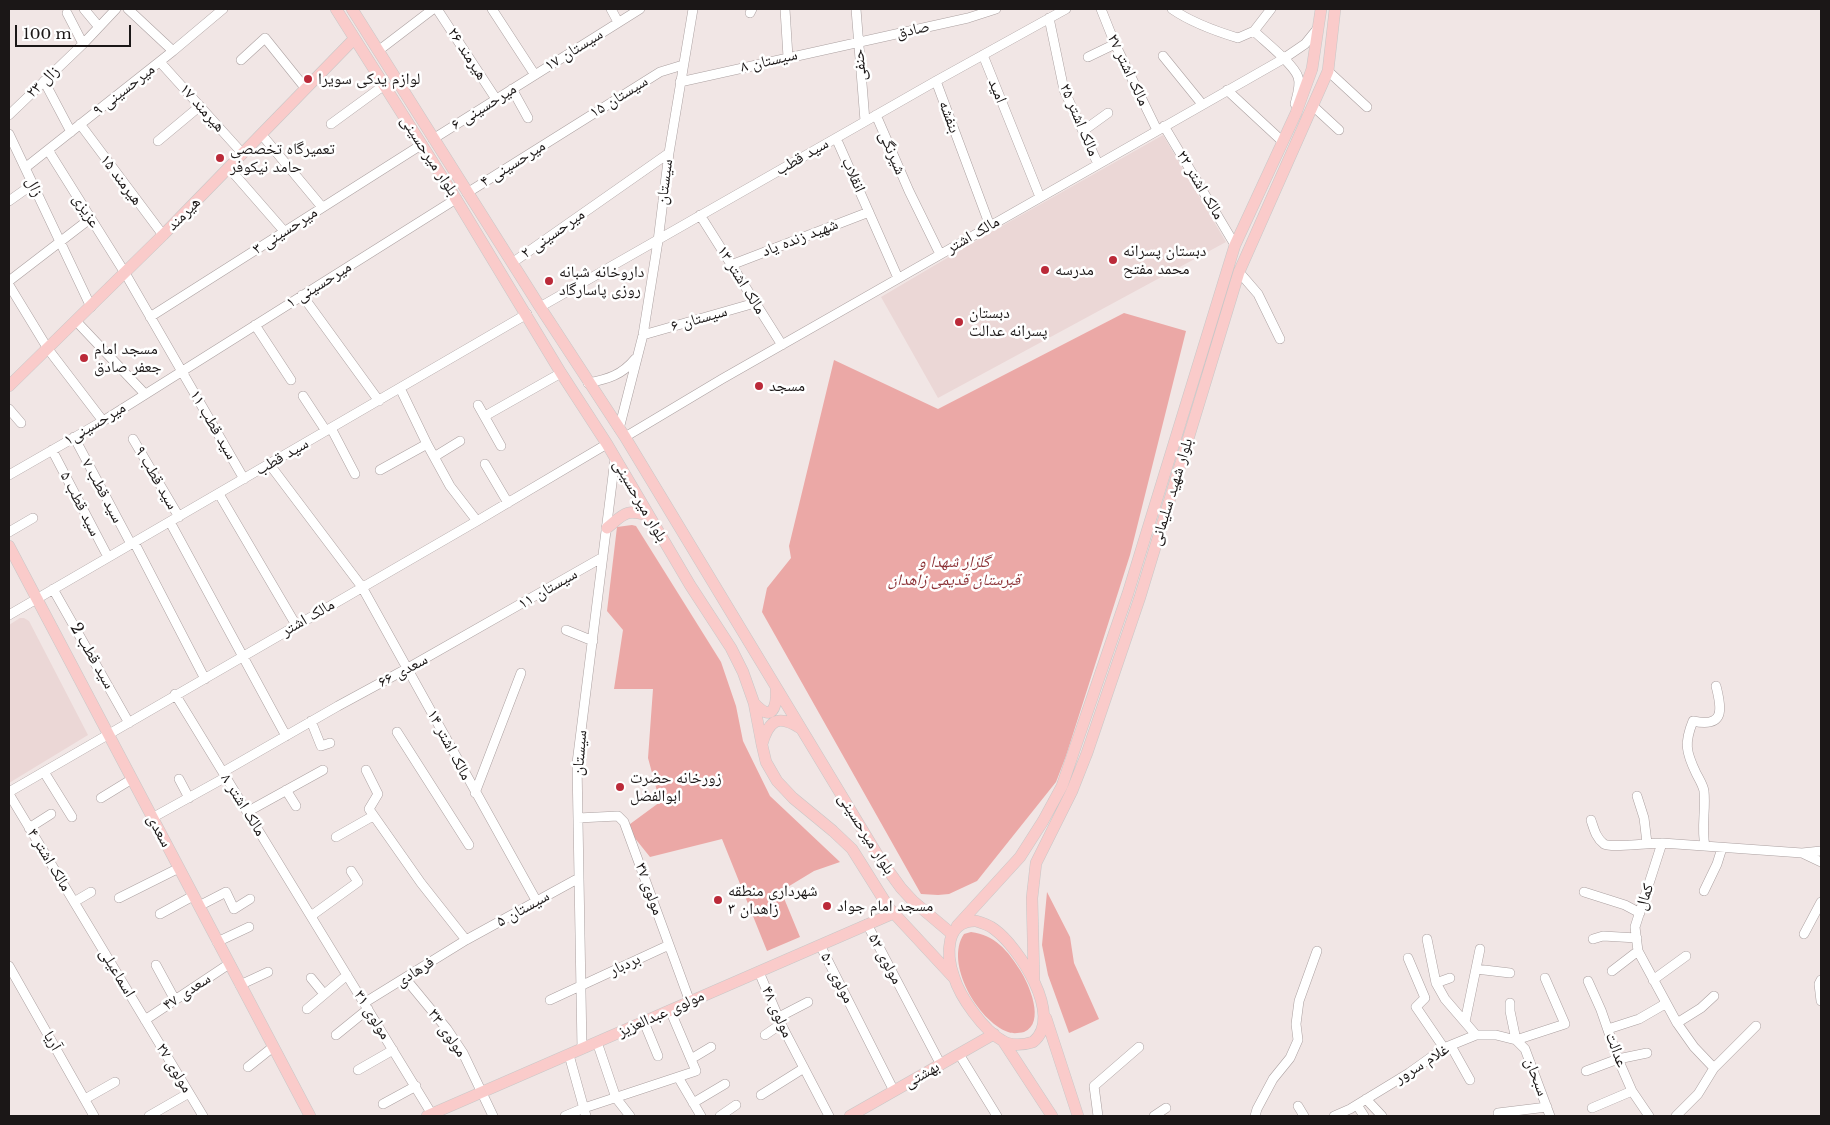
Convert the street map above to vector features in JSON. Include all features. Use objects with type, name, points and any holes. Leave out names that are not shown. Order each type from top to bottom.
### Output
[{"type":"main road","name":"بلوار میرحسینی","points":[[336,9],[478,234],[561,373],[607,444],[690,585],[731,648],[743,672],[754,703],[766,762],[777,781],[793,798],[833,831],[852,850],[889,908],[954,977]]},
{"type":"main road","name":"بلوار شهید سلیمانی","points":[[955,930],[1020,857],[1062,786],[1128,593],[1235,244],[1291,122],[1312,69],[1321,9]]},
{"type":"main road","name":"بلوار شهید سلیمانی","points":[[1034,979],[1032,898],[1036,863],[1072,791],[1087,752],[1140,597],[1239,272],[1328,71],[1335,9]]},
{"type":"main road","name":"بلوار میرحسینی","points":[[356,10],[378,51],[433,139],[491,227],[588,383],[622,433],[880,859],[913,902],[955,930]]},
{"type":"main road","name":"هیرمند","points":[[10,382],[48,349],[163,235],[354,38]]},
{"type":"main road","points":[[478,234],[491,227]]},
{"type":"main road","points":[[607,528],[628,513],[637,512],[649,516]]},
{"type":"main road","name":"سعدی","points":[[9,546],[310,1116]]},
{"type":"main road","points":[[754,703],[761,711],[771,712],[777,704],[776,688]]},
{"type":"main road","points":[[762,746],[765,733],[774,722],[781,719],[788,720],[801,728]]},
{"type":"main road","name":"مولوی عبدالعزیز","points":[[431,1116],[482,1092],[894,913]]},
{"type":"main road","points":[[1052,1116],[999,1038],[971,1008],[954,977],[950,952],[955,930],[964,922],[976,921],[993,928],[1019,954],[1034,979],[1078,1116]]},
{"type":"main road","points":[[999,1038],[1018,1044],[1033,1042],[1042,1031],[1044,1013]]},
{"type":"main road","name":"بهشتی","points":[[850,1116],[960,1054],[999,1038]]},
{"type":"street","points":[[84,9],[99,27]]},
{"type":"street","name":"زال ۲۳","points":[[9,115],[83,44],[116,9]]},
{"type":"street","points":[[128,9],[173,52]]},
{"type":"street","name":"میرحسینی ۹","points":[[25,168],[173,52],[212,12],[223,9]]},
{"type":"street","points":[[378,51],[433,9]]},
{"type":"street","name":"هیرمند ۲۶","points":[[437,9],[496,99]]},
{"type":"street","points":[[492,9],[534,75]]},
{"type":"street","points":[[611,9],[618,22]]},
{"type":"street","name":"سیستان ۱۷","points":[[534,75],[640,9]]},
{"type":"street","name":"سیستان","points":[[622,433],[643,335],[658,241],[669,153],[693,9]]},
{"type":"street","points":[[785,9],[788,57]]},
{"type":"street","name":"حنفی","points":[[856,9],[865,122]]},
{"type":"street","name":"صادق","points":[[858,42],[968,18],[996,9]]},
{"type":"street","name":"سید قطب","points":[[540,307],[1065,9]]},
{"type":"street","name":"مالک اشتر ۲۷","points":[[1101,9],[1115,44],[1161,128]]},
{"type":"street","points":[[1172,9],[1217,31],[1238,38],[1254,31],[1271,9]]},
{"type":"street","points":[[67,12],[83,44]]},
{"type":"street","name":"مالک اشتر ۲۵","points":[[1050,18],[1064,90],[1098,164]]},
{"type":"street","name":"مالک اشتر","points":[[622,433],[782,345],[1283,58],[1305,44],[1318,28]]},
{"type":"street","points":[[1254,31],[1292,66],[1298,78],[1298,89],[1291,122]]},
{"type":"street","points":[[241,60],[265,38],[306,88]]},
{"type":"street","name":"سیستان ۸","points":[[680,82],[858,42]]},
{"type":"street","points":[[1088,57],[1115,44]]},
{"type":"street","name":"امید","points":[[983,55],[1040,198]]},
{"type":"street","points":[[1163,56],[1202,104]]},
{"type":"street","name":"هیرمند ۱۷","points":[[160,62],[243,154]]},
{"type":"street","name":"سیستان ۱۵","points":[[558,136],[660,72],[683,65]]},
{"type":"street","points":[[1328,71],[1368,107]]},
{"type":"street","name":"میرحسینی ۶","points":[[433,139],[534,75]]},
{"type":"street","points":[[44,81],[71,132]]},
{"type":"street","name":"بنفشه","points":[[936,81],[990,226]]},
{"type":"street","points":[[331,124],[383,86]]},
{"type":"street","points":[[512,89],[528,118]]},
{"type":"street","points":[[1226,90],[1282,141]]},
{"type":"street","points":[[158,141],[200,106]]},
{"type":"street","points":[[1313,106],[1338,130]]},
{"type":"street","points":[[1083,131],[1108,113]]},
{"type":"street","name":"شیرنگی","points":[[876,115],[908,191],[940,254]]},
{"type":"street","name":"هیرمند ۱۵","points":[[80,124],[163,235]]},
{"type":"street","name":"مالک اشتر ۲۲","points":[[1161,128],[1235,244]]},
{"type":"street","name":"زال","points":[[9,134],[91,307]]},
{"type":"street","points":[[262,135],[322,207]]},
{"type":"street","name":"میرحسینی ۴","points":[[468,193],[558,136]]},
{"type":"street","name":"انقلاب","points":[[836,138],[898,278]]},
{"type":"street","name":"میرحسینی ۳","points":[[150,317],[421,145]]},
{"type":"street","name":"عزیزی","points":[[48,150],[125,273],[150,317]]},
{"type":"street","name":"میرحسینی ۲","points":[[512,263],[669,153]]},
{"type":"street","points":[[229,168],[284,231]]},
{"type":"street","points":[[9,201],[33,184]]},
{"type":"street","name":"میرحسینی ۱","points":[[181,371],[456,199]]},
{"type":"street","name":"شهید زنده یاد","points":[[731,265],[869,212]]},
{"type":"street","name":"مالک اشتر ۱۳","points":[[700,215],[782,345]]},
{"type":"street","points":[[9,281],[91,218]]},
{"type":"street","points":[[1239,272],[1258,294],[1280,339]]},
{"type":"street","points":[[9,285],[48,349],[103,421]]},
{"type":"street","points":[[302,295],[378,401]]},
{"type":"street","name":"سیستان ۶","points":[[643,335],[755,303]]},
{"type":"street","name":"سید قطب","points":[[9,615],[270,465],[526,314]]},
{"type":"street","name":"سید قطب ۱۱","points":[[150,317],[244,479]]},
{"type":"street","points":[[76,322],[145,394]]},
{"type":"street","points":[[255,325],[291,380]]},
{"type":"street","points":[[588,383],[619,374],[638,355]]},
{"type":"street","name":"میرحسینی۱","points":[[9,475],[103,421],[181,371]]},
{"type":"street","points":[[485,416],[561,373]]},
{"type":"street","points":[[400,388],[450,486],[477,521]]},
{"type":"street","points":[[303,396],[329,430],[355,474]]},
{"type":"street","points":[[478,405],[501,446]]},
{"type":"street","points":[[9,409],[21,423]]},
{"type":"street","name":"سید قطب ۷","points":[[74,437],[174,618],[205,679]]},
{"type":"street","name":"سید قطب ۹","points":[[133,439],[179,517]]},
{"type":"street","points":[[434,457],[460,441]]},
{"type":"street","points":[[380,470],[427,444]]},
{"type":"street","name":"مالک اشتر","points":[[9,793],[175,694],[205,679],[607,444]]},
{"type":"street","name":"سید قطب ۵","points":[[52,450],[108,558]]},
{"type":"street","name":"سیستان","points":[[582,1049],[577,763],[615,459]]},
{"type":"street","points":[[485,464],[508,503]]},
{"type":"street","name":"مالک اشتر ۱۴","points":[[270,465],[362,587],[537,902]]},
{"type":"street","points":[[219,494],[296,625]]},
{"type":"street","points":[[9,532],[32,518]]},
{"type":"street","points":[[170,522],[286,736]]},
{"type":"street","name":"سیستان ۱۱","points":[[494,620],[603,557]]},
{"type":"street","name":"سید قطب 2","points":[[53,589],[129,723]]},
{"type":"street","name":"سعدی ۶۶","points":[[224,775],[312,721],[494,620]]},
{"type":"street","points":[[566,630],[593,640]]},
{"type":"street","points":[[476,793],[521,674]]},
{"type":"street","points":[[1706,846],[1702,834],[1704,792],[1689,758],[1687,744],[1688,734],[1693,721],[1708,722],[1718,718],[1720,714],[1720,700],[1716,686]]},
{"type":"street","name":"مالک اشتر ۸","points":[[175,694],[311,916]]},
{"type":"street","points":[[312,721],[322,746],[330,742]]},
{"type":"street","points":[[397,732],[469,845]]},
{"type":"street","points":[[247,812],[323,770]]},
{"type":"street","points":[[366,770],[378,794],[369,809],[373,816],[420,883],[466,940]]},
{"type":"street","points":[[44,772],[72,817]]},
{"type":"street","points":[[152,818],[189,798],[224,775]]},
{"type":"street","points":[[101,798],[132,779]]},
{"type":"street","points":[[179,779],[189,798]]},
{"type":"street","points":[[286,790],[296,806]]},
{"type":"street","name":"مالک اشتر ۴","points":[[9,793],[89,926]]},
{"type":"street","points":[[1637,796],[1644,818],[1646,844]]},
{"type":"street","points":[[29,828],[51,814]]},
{"type":"street","points":[[336,837],[373,816]]},
{"type":"street","name":"مولوی ۳۷","points":[[578,818],[618,816],[624,822],[690,1002]]},
{"type":"street","points":[[1591,820],[1596,836],[1605,845],[1612,847],[1662,843],[1802,853],[1821,851]]},
{"type":"street","name":"کمال","points":[[1662,843],[1636,927],[1638,951],[1677,1024],[1694,1047],[1714,1068]]},
{"type":"street","points":[[1704,891],[1717,864],[1722,848]]},
{"type":"street","points":[[1802,853],[1821,862]]},
{"type":"street","points":[[119,898],[179,868]]},
{"type":"street","points":[[311,916],[358,882],[351,871]]},
{"type":"street","name":"سیستان ۵","points":[[466,940],[579,878]]},
{"type":"street","points":[[74,902],[91,892]]},
{"type":"street","points":[[160,914],[226,892],[234,908],[250,899]]},
{"type":"street","points":[[1584,892],[1625,905],[1640,913]]},
{"type":"street","points":[[1804,934],[1821,902]]},
{"type":"street","name":"مولوی ۳۱","points":[[311,916],[416,1086],[431,1116]]},
{"type":"street","name":"مولوی ۵۲","points":[[867,924],[940,1065]]},
{"type":"street","name":"اسماعیلی","points":[[89,926],[145,1020]]},
{"type":"street","points":[[217,942],[249,926]]},
{"type":"street","points":[[1593,939],[1603,936],[1637,938]]},
{"type":"street","points":[[1427,939],[1436,983],[1445,999],[1476,1035]]},
{"type":"street","name":"فرهادی","points":[[336,1035],[366,1006],[405,978],[466,940]]},
{"type":"street","name":"بردبار","points":[[550,1000],[669,945]]},
{"type":"street","name":"مولوی ۵۰","points":[[820,945],[894,1091]]},
{"type":"street","points":[[1465,1022],[1480,949]]},
{"type":"street","points":[[1255,1116],[1273,1080],[1290,1058],[1298,1040],[1296,1024],[1299,1001],[1317,950]]},
{"type":"street","points":[[1612,971],[1638,951]]},
{"type":"street","points":[[1653,980],[1686,956]]},
{"type":"street","points":[[1408,958],[1425,998],[1416,1007],[1448,1047],[1470,1080]]},
{"type":"street","name":"سعدی ۴۷","points":[[145,1020],[229,964]]},
{"type":"street","points":[[156,965],[175,1000]]},
{"type":"street","name":"آریا","points":[[9,966],[94,1116]]},
{"type":"street","points":[[1476,969],[1510,973]]},
{"type":"street","points":[[240,985],[268,972]]},
{"type":"street","name":"مولوی ۴۸","points":[[759,972],[780,1020],[829,1116]]},
{"type":"street","points":[[307,1009],[347,975]]},
{"type":"street","points":[[311,978],[324,994]]},
{"type":"street","name":"مولوی ۳۳","points":[[405,978],[448,1028],[463,1053],[492,1116]]},
{"type":"street","points":[[1436,983],[1450,978]]},
{"type":"street","points":[[1510,1003],[1516,1040],[1564,1024],[1545,978]]},
{"type":"street","points":[[1821,980],[1821,1001]]},
{"type":"street","name":"عدالت","points":[[1588,981],[1632,1091],[1649,1116]]},
{"type":"street","points":[[1677,1024],[1701,1008],[1714,996]]},
{"type":"street","points":[[765,1035],[780,1020],[808,1002]]},
{"type":"street","points":[[1608,1029],[1639,1019],[1665,1004]]},
{"type":"street","points":[[565,1116],[585,1112],[616,1098],[696,1071],[670,1010]]},
{"type":"street","name":"مولوی ۲۷","points":[[145,1020],[203,1116]]},
{"type":"street","points":[[644,1022],[658,1056]]},
{"type":"street","points":[[1676,1116],[1698,1094],[1714,1068],[1756,1026]]},
{"type":"street","name":"غلام سرور","points":[[1338,1116],[1448,1047],[1476,1035],[1496,1035],[1516,1040]]},
{"type":"street","name":"سبحان","points":[[1516,1040],[1525,1049],[1549,1112]]},
{"type":"street","points":[[597,1042],[616,1098],[630,1116]]},
{"type":"street","points":[[1098,1116],[1094,1086],[1139,1046]]},
{"type":"street","points":[[248,1067],[273,1047]]},
{"type":"street","points":[[691,1059],[710,1047]]},
{"type":"street","points":[[358,1070],[393,1050]]},
{"type":"street","points":[[1586,1070],[1618,1059],[1647,1053]]},
{"type":"street","points":[[960,1054],[997,1116]]},
{"type":"street","points":[[569,1055],[585,1112]]},
{"type":"street","points":[[760,1095],[804,1068]]},
{"type":"street","points":[[678,1077],[701,1116]]},
{"type":"street","points":[[85,1099],[115,1082]]},
{"type":"street","points":[[693,1103],[725,1084]]},
{"type":"street","points":[[383,1104],[416,1086]]},
{"type":"street","points":[[1592,1108],[1632,1091]]},
{"type":"street","points":[[149,1116],[189,1093]]},
{"type":"street","points":[[1366,1099],[1382,1116]]},
{"type":"street","points":[[720,1116],[736,1105]]},
{"type":"street","points":[[1357,1105],[1364,1116]]},
{"type":"street","points":[[1298,1106],[1304,1116]]},
{"type":"street","points":[[1154,1116],[1166,1108]]},
{"type":"street","points":[[1498,1113],[1549,1112]]},
{"type":"shaded area","points":[[1163,135],[1226,242],[938,398],[881,297]]},
{"type":"shaded area","points":[[20,618],[29,621],[88,735],[9,783],[9,625]]},
{"type":"green space","name":"گلزار شهدا و قبرستان قدیمی زاهدان","points":[[1124,313],[1186,331],[1130,555],[1066,756],[1056,782],[977,881],[949,894],[921,894],[762,612],[767,588],[791,558],[789,546],[834,360],[938,409]]},
{"type":"green space","points":[[636,526],[721,662],[736,706],[743,741],[770,796],[840,862],[814,871],[781,891],[800,937],[767,951],[722,839],[650,857],[626,827],[660,802],[648,758],[653,689],[614,689],[623,630],[607,611],[617,527]]},
{"type":"green space","points":[[1047,892],[1070,937],[1074,963],[1099,1019],[1069,1033],[1048,975],[1042,945]]},
{"type":"green space","points":[[971,932],[994,940],[1011,956],[1024,976],[1031,993],[1035,1012],[1031,1027],[1024,1032],[1010,1033],[997,1026],[976,1004],[967,990],[958,960],[959,946],[964,934]]},
{"type":"place","name":"لوازم یدکی سویرا","points":[[308,79]]},
{"type":"place","name":"تعمیرگاه تخصصی حامد نیکوفر","points":[[220,158]]},
{"type":"place","name":"دبستان پسرانه محمد مفتح","points":[[1113,260]]},
{"type":"place","name":"مدرسه","points":[[1045,270]]},
{"type":"place","name":"داروخانه شبانه روزی پاسارگاد","points":[[549,281]]},
{"type":"place","name":"دبستان پسرانه عدالت","points":[[959,322]]},
{"type":"place","name":"مسجد امام جعفر صادق","points":[[84,358]]},
{"type":"place","name":"مسجد","points":[[759,386]]},
{"type":"place","name":"زورخانه حضرت ابوالفضل","points":[[620,787]]},
{"type":"place","name":"شهرداری منطقه ۳ زاهدان","points":[[718,900]]},
{"type":"place","name":"مسجد امام جواد","points":[[827,906]]}]
